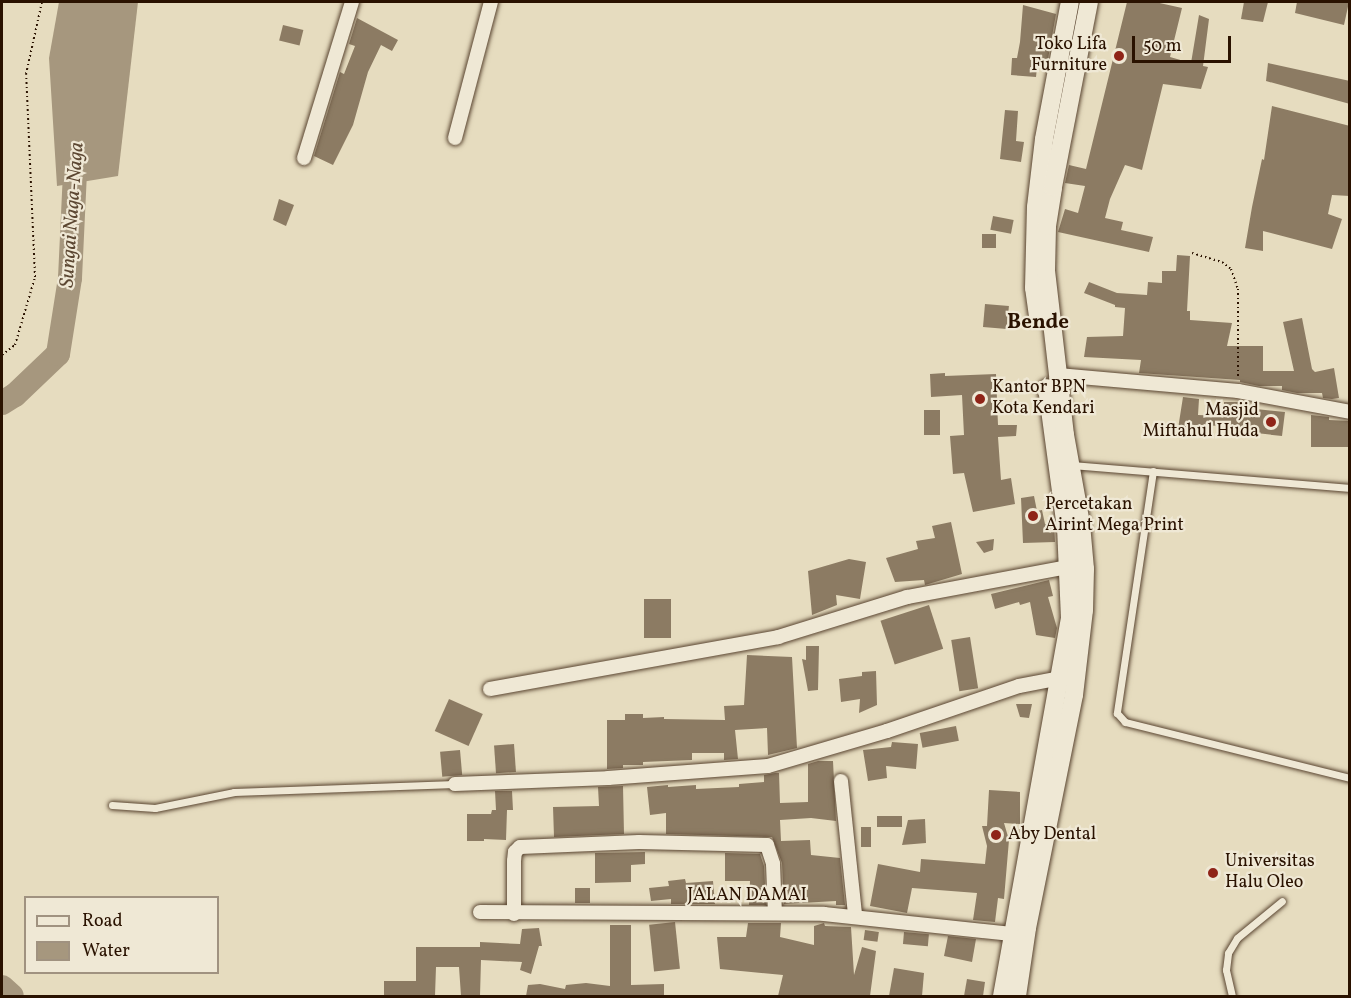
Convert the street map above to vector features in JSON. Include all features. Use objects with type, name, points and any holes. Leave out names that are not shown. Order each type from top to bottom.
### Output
[{"type":"street","points":[[304,158],[352,2]]},
{"type":"street","points":[[455,138],[491,2]]},
{"type":"street","points":[[1002,996],[1012,934],[1054,757],[1077,675],[1084,610],[1085,569],[1081,524],[1070,465],[1046,271],[1047,174],[1070,2]]},
{"type":"street","points":[[1017,996],[1054,757],[1060,678],[1070,618],[1066,528],[1034,288],[1035,207],[1047,174],[1089,2]]},
{"type":"street","points":[[1058,375],[1238,391],[1350,412]]},
{"type":"street","points":[[490,689],[778,637],[886,602],[1068,567]]},
{"type":"street","points":[[455,784],[608,778],[768,766],[887,731],[1019,686],[1060,678]]},
{"type":"street","points":[[841,781],[855,915]]},
{"type":"street","points":[[514,914],[514,861],[515,852],[520,847],[639,842],[767,845],[773,864],[775,913]]},
{"type":"street","name":"JALAN DAMAI","points":[[480,912],[855,915],[1012,934]]},
{"type":"lane","points":[[1070,465],[1350,488]]},
{"type":"lane","points":[[1153,471],[1117,713],[1125,722],[1350,778]]},
{"type":"lane","points":[[112,805],[155,808],[234,792],[455,784]]},
{"type":"lane","points":[[1232,996],[1226,970],[1228,953],[1237,938],[1282,901]]},
{"type":"path","points":[[2,354],[15,345],[35,277],[26,74],[42,2]]},
{"type":"path","points":[[1192,254],[1222,262],[1231,269],[1238,289],[1238,391]]},
{"type":"water","points":[[59,2],[138,2],[118,176],[57,186],[49,58]]},
{"type":"building","points":[[1127,2],[1155,2],[1182,8],[1170,57],[1191,63],[1199,15],[1209,19],[1203,66],[1208,67],[1201,89],[1163,84],[1142,170],[1125,165],[1110,199],[1105,218],[1123,222],[1121,230],[1153,237],[1149,252],[1058,232],[1065,209],[1078,213],[1085,186],[1065,183],[1069,165],[1086,169]]},
{"type":"building","points":[[1244,2],[1268,2],[1263,22],[1241,19]]},
{"type":"building","points":[[1297,2],[1349,2],[1344,25],[1295,13]]},
{"type":"building","points":[[1023,5],[1056,14],[1048,59],[1038,58],[1036,77],[1011,75],[1012,58],[1017,58],[1020,42]]},
{"type":"building","points":[[357,18],[398,40],[392,51],[381,45],[368,72],[353,125],[333,165],[314,156],[340,72],[344,74],[355,46],[349,44]]},
{"type":"building","points":[[283,25],[303,30],[300,46],[279,41]]},
{"type":"building","points":[[1268,63],[1350,81],[1350,104],[1266,81]]},
{"type":"building","points":[[1272,106],[1350,126],[1350,196],[1332,195],[1328,214],[1342,219],[1332,249],[1263,231],[1263,251],[1245,248],[1262,159],[1264,160]]},
{"type":"building","points":[[1005,110],[1018,111],[1016,141],[1024,142],[1021,162],[1000,159]]},
{"type":"building","points":[[279,199],[294,205],[286,226],[273,220]]},
{"type":"building","points":[[993,216],[1014,220],[1011,234],[990,230]]},
{"type":"building","points":[[982,234],[996,234],[996,248],[982,248]]},
{"type":"building","points":[[1177,255],[1190,256],[1187,311],[1190,311],[1190,320],[1232,323],[1227,346],[1263,346],[1263,371],[1294,371],[1283,322],[1302,318],[1312,369],[1315,372],[1334,368],[1339,398],[1323,398],[1322,393],[1297,393],[1282,390],[1282,386],[1259,386],[1240,382],[1240,380],[1139,373],[1141,360],[1084,357],[1087,337],[1123,336],[1125,308],[1115,307],[1115,305],[1084,293],[1089,282],[1117,293],[1147,295],[1148,282],[1162,283],[1162,271],[1176,271]]},
{"type":"building","points":[[985,304],[1009,306],[1007,329],[983,327]]},
{"type":"building","points":[[945,373],[945,376],[996,374],[998,425],[1017,425],[1016,436],[998,437],[1001,480],[1011,478],[1015,504],[973,512],[964,473],[953,474],[950,436],[964,435],[962,395],[931,397],[930,374]]},
{"type":"building","points":[[1183,397],[1199,399],[1198,415],[1224,416],[1224,402],[1246,402],[1247,408],[1285,412],[1282,436],[1247,432],[1247,435],[1224,435],[1224,426],[1191,425],[1191,437],[1177,435]]},
{"type":"building","points":[[924,410],[940,410],[940,435],[924,435]]},
{"type":"building","points":[[1311,415],[1329,417],[1329,420],[1350,421],[1350,447],[1311,447]]},
{"type":"building","points":[[1034,496],[1037,511],[1042,510],[1045,524],[1054,524],[1055,542],[1023,543],[1021,498]]},
{"type":"building","points":[[951,522],[962,574],[925,585],[924,580],[895,582],[886,558],[918,549],[916,541],[935,538],[932,526]]},
{"type":"building","points":[[994,539],[993,550],[984,553],[976,542]]},
{"type":"building","points":[[849,559],[866,562],[860,599],[836,595],[837,605],[812,615],[808,571]]},
{"type":"building","points":[[1049,580],[1053,596],[1048,597],[1057,628],[1055,638],[1036,635],[1030,602],[1020,605],[1019,602],[995,609],[991,594]]},
{"type":"building","points":[[644,599],[671,599],[671,638],[644,638]]},
{"type":"building","points":[[929,605],[943,649],[895,665],[880,621]]},
{"type":"building","points":[[970,637],[978,688],[959,691],[951,640]]},
{"type":"building","points":[[806,646],[819,646],[818,690],[808,691],[802,659],[806,660]]},
{"type":"building","points":[[747,655],[792,657],[797,748],[768,755],[767,728],[735,730],[738,759],[724,760],[724,753],[692,753],[692,760],[643,762],[643,765],[623,765],[623,768],[607,769],[607,720],[625,720],[625,714],[643,714],[643,718],[725,720],[724,706],[744,705]]},
{"type":"building","points":[[876,671],[877,705],[859,713],[860,699],[841,702],[839,679],[862,676],[862,672]]},
{"type":"building","points":[[449,699],[483,714],[469,746],[435,731]]},
{"type":"building","points":[[1016,704],[1032,704],[1029,718],[1020,717]]},
{"type":"building","points":[[956,726],[959,741],[923,748],[920,733]]},
{"type":"building","points":[[892,742],[918,744],[916,769],[886,766],[887,778],[868,781],[863,750],[891,747]]},
{"type":"building","points":[[514,744],[516,772],[496,773],[494,745]]},
{"type":"building","points":[[460,750],[462,775],[442,777],[440,752]]},
{"type":"building","points":[[833,761],[836,821],[811,818],[780,820],[781,841],[810,840],[811,855],[840,858],[845,905],[836,905],[836,901],[784,904],[782,863],[772,837],[666,834],[666,813],[650,815],[647,787],[696,785],[696,789],[739,787],[739,784],[764,782],[764,775],[775,773],[779,773],[780,803],[808,802],[808,764]]},
{"type":"building","points":[[623,786],[624,834],[554,837],[553,807],[599,806],[598,787]]},
{"type":"building","points":[[989,790],[1020,792],[1020,824],[1004,823],[1009,840],[1004,899],[998,898],[995,922],[973,920],[977,893],[912,888],[907,913],[870,906],[878,864],[920,872],[921,859],[985,864],[987,846],[982,826],[987,826]]},
{"type":"building","points":[[495,791],[512,791],[513,810],[507,810],[506,840],[467,841],[467,814],[491,814],[492,810],[496,810]]},
{"type":"building","points":[[877,816],[902,816],[902,827],[877,827]]},
{"type":"building","points":[[925,819],[926,843],[902,845],[908,820]]},
{"type":"building","points":[[861,827],[871,827],[871,847],[861,847]]},
{"type":"building","points":[[645,852],[645,864],[631,865],[631,882],[595,883],[595,853]]},
{"type":"building","points":[[725,853],[760,854],[764,866],[766,905],[749,905],[750,881],[725,881]]},
{"type":"building","points":[[685,879],[686,883],[713,881],[715,904],[671,904],[671,899],[651,901],[649,888],[669,886],[668,881]]},
{"type":"building","points":[[575,888],[590,888],[590,903],[575,903]]},
{"type":"building","points":[[675,922],[680,969],[654,971],[649,925]]},
{"type":"building","points":[[748,923],[781,923],[780,937],[814,945],[814,926],[824,923],[825,926],[851,927],[854,975],[862,947],[876,951],[870,996],[778,996],[783,975],[720,969],[717,937],[746,937]]},
{"type":"building","points":[[610,925],[631,925],[631,985],[664,984],[664,996],[526,996],[528,985],[540,984],[565,989],[566,985],[586,983],[610,986]]},
{"type":"building","points":[[539,928],[542,946],[539,946],[531,974],[520,970],[522,962],[481,960],[480,996],[461,996],[459,967],[436,967],[435,996],[384,996],[384,981],[416,981],[416,947],[480,947],[480,942],[520,944],[522,929]]},
{"type":"building","points":[[865,930],[879,932],[877,942],[864,940]]},
{"type":"building","points":[[904,932],[929,934],[928,946],[903,944]]},
{"type":"building","points":[[948,936],[976,939],[972,962],[944,956]]},
{"type":"building","points":[[894,968],[924,973],[922,996],[889,996]]},
{"type":"building","points":[[967,979],[985,982],[983,996],[964,996]]},
{"type":"waterway","name":"Sungai Naga-Naga","points":[[2,403],[15,395],[58,354],[70,278],[76,151]]},
{"type":"waterway","name":"Sungai Naga-Naga","points":[[2,987],[12,996]]},
{"type":"place","name":"Toko Lifa Furniture","points":[[1119,56]]},
{"type":"place","name":"Kantor BPN Kota Kendari","points":[[980,399]]},
{"type":"place","name":"Masjid Miftahul Huda","points":[[1271,422]]},
{"type":"place","name":"Percetakan Airint Mega Print","points":[[1033,516]]},
{"type":"place","name":"Aby Dental","points":[[996,835]]},
{"type":"place","name":"Universitas Halu Oleo","points":[[1213,873]]},
{"type":"district","name":"Bende","points":[[1038,323]]}]
